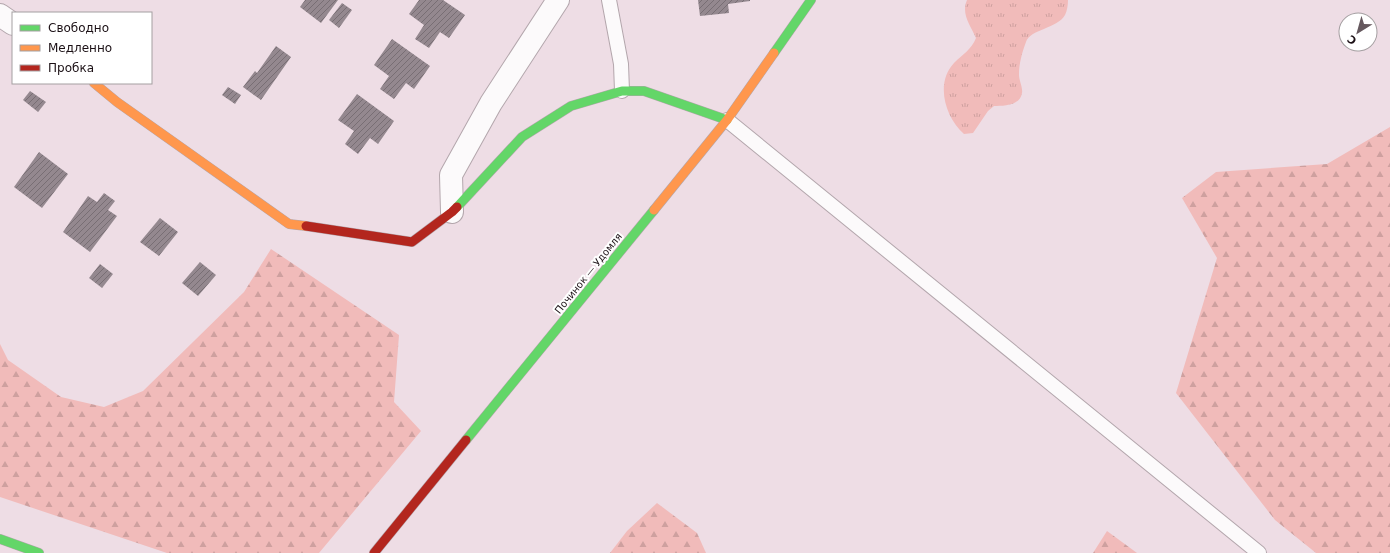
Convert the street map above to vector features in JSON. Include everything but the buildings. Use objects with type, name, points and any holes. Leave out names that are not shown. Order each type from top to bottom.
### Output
[{"type":"street","points":[[452,212],[451,175],[491,103],[558,0]]},
{"type":"street","name":"Починок — Удомля","points":[[374,553],[727,120],[811,0]]},
{"type":"street","points":[[0,15],[12,23]]},
{"type":"street","points":[[95,84],[117,102],[289,224],[412,242],[452,212],[522,137],[571,106],[622,91],[644,90],[673,102],[727,120]]},
{"type":"street","points":[[0,539],[39,553]]},
{"type":"lane","points":[[609,0],[621,64],[622,91]]},
{"type":"lane","points":[[727,120],[1259,553]]},
{"type":"green space","points":[[967,0],[1068,0],[1068,6],[1065,15],[1061,20],[1038,31],[1028,38],[1022,54],[1020,66],[1019,77],[1022,93],[1018,101],[1002,106],[994,106],[988,111],[973,133],[964,134],[957,127],[947,109],[944,90],[948,71],[969,49],[976,38],[966,15],[965,5]]},
{"type":"green space","points":[[1390,127],[1390,553],[1316,553],[1275,520],[1176,393],[1217,258],[1182,198],[1216,172],[1327,164]]},
{"type":"green space","points":[[271,249],[399,335],[394,402],[421,431],[319,553],[167,553],[0,497],[0,344],[8,360],[61,397],[104,407],[143,391],[244,292]]},
{"type":"green space","points":[[657,503],[697,533],[706,553],[610,553],[627,531]]},
{"type":"green space","points":[[1107,531],[1137,553],[1093,553]]},
{"type":"traffic: fast","points":[[774,53],[811,0]]},
{"type":"traffic: fast","points":[[457,207],[522,137],[571,106],[622,91],[644,91],[727,120]]},
{"type":"traffic: fast","points":[[466,440],[654,210]]},
{"type":"traffic: fast","points":[[0,539],[39,553]]},
{"type":"traffic: slow","points":[[654,210],[727,120],[774,53]]},
{"type":"traffic: slow","points":[[95,84],[117,102],[289,224],[306,226]]},
{"type":"traffic: jam","points":[[306,226],[412,242],[457,207]]},
{"type":"traffic: jam","points":[[374,553],[466,440]]}]
